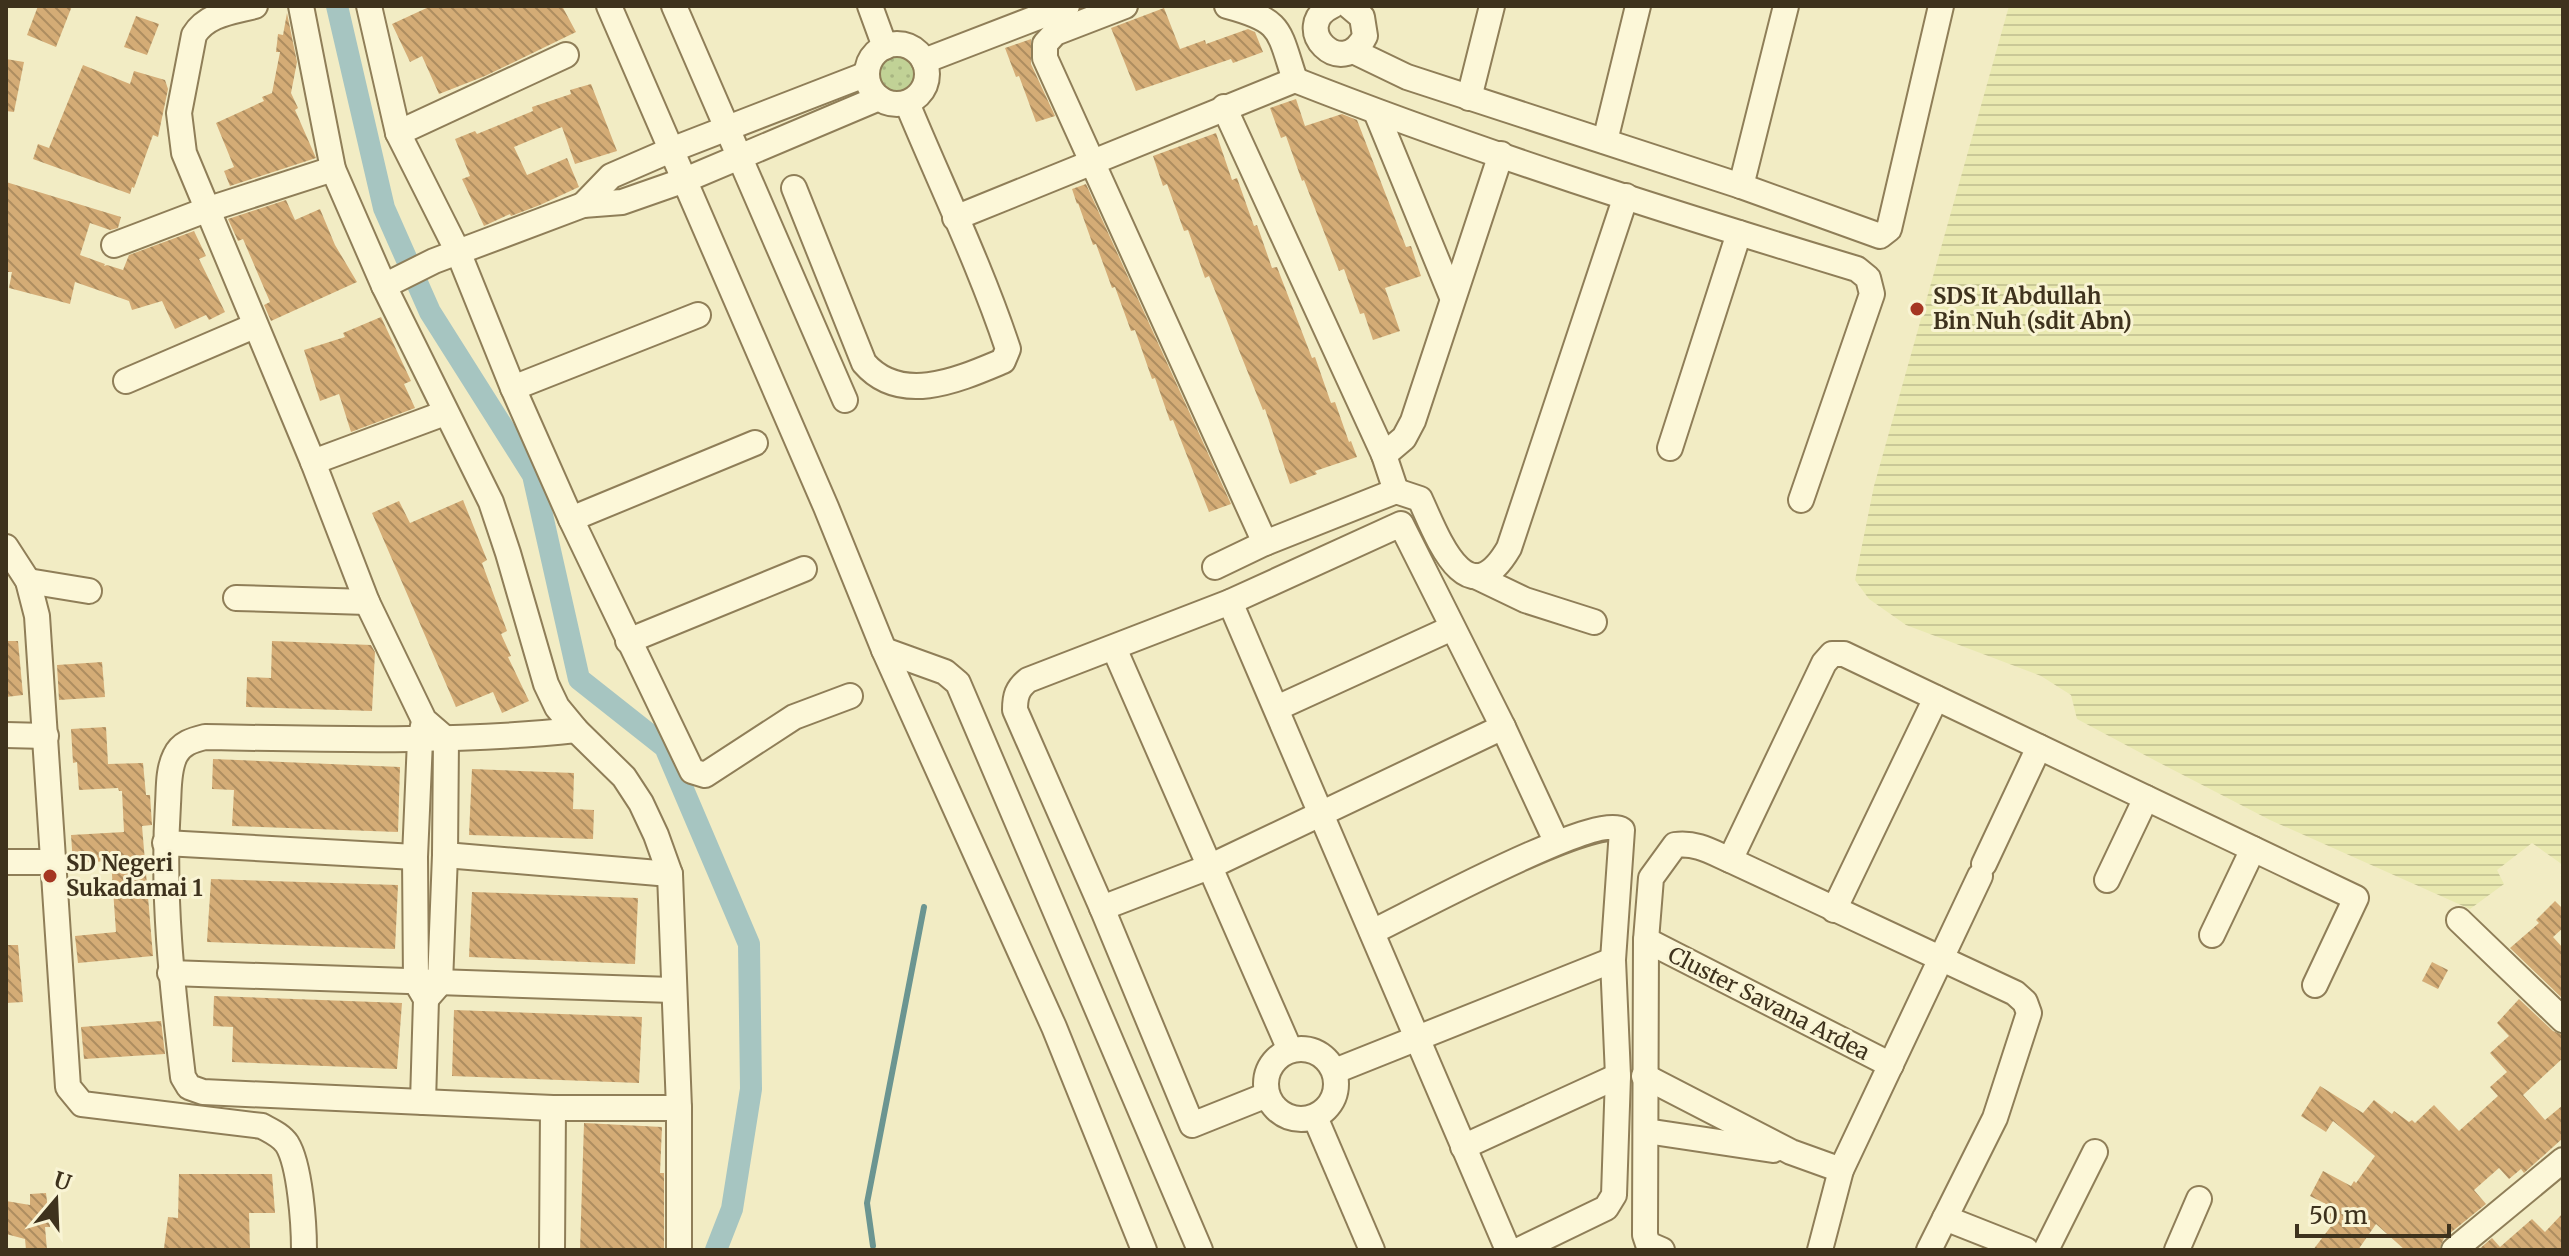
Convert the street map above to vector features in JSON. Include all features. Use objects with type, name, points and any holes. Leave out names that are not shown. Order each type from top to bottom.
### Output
[{"type":"street","points":[[255,6],[211,18],[201,24],[194,35],[179,113],[179,133],[206,210],[422,730],[415,857],[427,988]]},
{"type":"street","points":[[301,6],[333,169],[390,283],[445,413],[491,502],[546,684],[557,707],[624,777],[641,803],[670,874],[672,990],[679,1108],[679,1250]]},
{"type":"street","points":[[369,6],[398,133],[459,254],[513,388],[571,519],[692,771],[705,775],[794,717],[850,696]]},
{"type":"street","points":[[609,6],[820,493],[884,650],[1054,1027],[1144,1250]]},
{"type":"street","points":[[674,6],[845,400]]},
{"type":"street","points":[[870,6],[885,47]]},
{"type":"street","points":[[924,61],[1067,6]]},
{"type":"street","points":[[1125,6],[1055,33],[1045,44],[1045,58],[1265,543]]},
{"type":"street","points":[[1227,6],[1254,13],[1278,31],[1295,80]]},
{"type":"street","points":[[1353,51],[1365,36],[1366,26],[1362,17],[1333,6],[1317,23],[1319,41],[1334,53],[1353,51],[1407,77],[1741,186],[1872,235],[1885,234],[1889,229],[1941,6]]},
{"type":"street","points":[[1469,98],[1492,6]]},
{"type":"street","points":[[1605,141],[1638,6]]},
{"type":"street","points":[[1741,186],[1786,6]]},
{"type":"street","points":[[898,44],[910,47],[924,61],[927,75],[924,89],[907,103],[892,104],[879,98],[869,85],[867,74],[870,61],[885,47],[898,44]]},
{"type":"street","points":[[398,133],[566,55]]},
{"type":"street","points":[[583,205],[611,176],[867,74]]},
{"type":"street","points":[[955,218],[1295,80],[1376,112],[1857,269],[1868,278],[1872,294],[1801,500]]},
{"type":"street","points":[[390,283],[434,261],[583,205],[622,202],[685,180],[879,98]]},
{"type":"street","points":[[794,188],[864,363],[872,373],[902,384],[923,387],[955,381],[1003,361],[1008,353],[986,283],[907,103]]},
{"type":"street","points":[[1224,107],[1384,455],[1396,491]]},
{"type":"street","points":[[1376,112],[1452,297]]},
{"type":"street","points":[[1384,455],[1404,438],[1413,421],[1501,154]]},
{"type":"street","points":[[114,245],[206,210],[333,169]]},
{"type":"street","points":[[1475,576],[1489,573],[1499,565],[1509,548],[1626,196]]},
{"type":"street","points":[[1670,448],[1739,233]]},
{"type":"street","points":[[513,388],[698,315]]},
{"type":"street","points":[[126,381],[254,326]]},
{"type":"street","points":[[313,462],[445,413]]},
{"type":"street","points":[[571,519],[755,443]]},
{"type":"street","points":[[1215,567],[1265,543],[1396,491],[1420,499],[1447,557],[1457,568],[1525,600],[1594,622]]},
{"type":"street","points":[[1267,1095],[1192,1125],[1015,710],[1015,697],[1028,680],[1230,602],[1401,524],[1503,727],[1556,841]]},
{"type":"street","points":[[6,547],[28,581],[37,616],[68,1087],[82,1104],[262,1126],[278,1134],[292,1156],[304,1223],[304,1250]]},
{"type":"street","points":[[628,641],[804,569]]},
{"type":"street","points":[[28,581],[89,591]]},
{"type":"street","points":[[236,598],[367,602]]},
{"type":"street","points":[[1230,602],[1508,1250]]},
{"type":"street","points":[[1277,708],[1452,628]]},
{"type":"street","points":[[1114,648],[1290,1050]]},
{"type":"street","points":[[884,650],[945,672],[958,683],[1200,1250]]},
{"type":"street","points":[[1730,860],[1824,663],[1832,654],[1844,654],[2356,898],[2315,985]]},
{"type":"street","points":[[1834,910],[1936,698]]},
{"type":"street","points":[[6,725],[46,731]]},
{"type":"street","points":[[1102,908],[1209,867],[1503,727]]},
{"type":"street","points":[[576,730],[446,739],[422,730],[205,737],[179,748],[173,758],[165,843],[170,973],[183,1077],[189,1087],[203,1092],[553,1108],[679,1108]]},
{"type":"street","points":[[6,735],[46,731]]},
{"type":"street","points":[[423,1102],[427,988],[445,855],[446,739]]},
{"type":"street","name":"Cluster Savana Ardea","points":[[1820,1250],[1841,1170],[2039,747]]},
{"type":"street","points":[[2107,880],[2146,798]]},
{"type":"street","points":[[1372,932],[1556,841],[1611,826],[1622,830],[1613,960],[1618,1076],[1614,1195],[1606,1208],[1519,1250]]},
{"type":"street","points":[[165,843],[415,857]]},
{"type":"street","name":"Cluster Savana Ardea","points":[[1662,1250],[1648,1244],[1645,1235],[1646,940],[1651,878],[1675,845],[1697,845],[2015,993],[2025,1002],[2029,1013],[1995,1118],[1929,1250]]},
{"type":"street","points":[[2212,935],[2253,849]]},
{"type":"street","points":[[445,855],[670,874]]},
{"type":"street","points":[[6,862],[55,862]]},
{"type":"street","points":[[2459,920],[2563,1020]]},
{"type":"street","name":"Cluster Savana Ardea","points":[[1646,940],[1891,1065]]},
{"type":"street","points":[[1335,1071],[1613,960]]},
{"type":"street","points":[[170,973],[427,988],[672,990]]},
{"type":"street","points":[[1308,1049],[1324,1057],[1335,1071],[1336,1089],[1329,1106],[1315,1117],[1296,1119],[1278,1111],[1267,1095],[1267,1075],[1274,1060],[1290,1050],[1308,1049]]},
{"type":"street","points":[[1463,1147],[1618,1076]]},
{"type":"street","points":[[1644,1076],[1791,1152],[1841,1170]]},
{"type":"street","points":[[552,1250],[553,1108]]},
{"type":"street","points":[[1315,1117],[1372,1250]]},
{"type":"street","points":[[1646,1131],[1791,1152]]},
{"type":"street","points":[[2046,1250],[2095,1152]]},
{"type":"street","points":[[2454,1250],[2563,1160]]},
{"type":"street","points":[[2177,1250],[2199,1199]]},
{"type":"street","points":[[1945,1218],[2026,1250]]},
{"type":"green space","points":[[2009,6],[2563,6],[2563,865],[2532,843],[2497,870],[2504,884],[2470,909],[2270,820],[2077,719],[2071,695],[2041,676],[1906,625],[1869,599],[1855,580],[1874,486]]},
{"type":"green space","points":[[898,53],[912,59],[918,73],[912,87],[898,93],[884,87],[878,73],[884,59]]},
{"type":"building","points":[[38,6],[72,6],[56,47],[27,35]]},
{"type":"building","points":[[431,6],[562,6],[576,32],[485,76],[439,94],[422,56],[410,62],[392,24]]},
{"type":"building","points":[[1164,8],[1180,49],[1205,40],[1206,44],[1248,29],[1255,32],[1263,52],[1233,63],[1231,59],[1136,91],[1111,28]]},
{"type":"building","points":[[287,13],[297,62],[291,93],[316,158],[230,186],[224,171],[234,167],[216,123],[264,101],[262,97],[272,93],[280,52],[276,52],[278,34],[283,35]]},
{"type":"building","points":[[136,16],[159,24],[147,55],[124,47]]},
{"type":"building","points":[[1031,39],[1031,64],[1055,116],[1036,122],[1005,48]]},
{"type":"building","points":[[6,59],[24,62],[14,112],[6,111]]},
{"type":"building","points":[[83,65],[130,84],[134,71],[165,80],[168,89],[158,137],[153,135],[130,194],[33,159],[38,144],[49,148]]},
{"type":"building","points":[[591,84],[617,151],[575,164],[562,127],[514,147],[527,175],[567,158],[579,187],[484,226],[462,179],[470,176],[455,139],[475,131],[477,134],[533,111],[532,107],[571,94],[570,90]]},
{"type":"building","points":[[1296,99],[1305,126],[1342,114],[1357,120],[1406,247],[1411,246],[1421,276],[1385,288],[1400,331],[1373,340],[1344,269],[1339,271],[1286,136],[1281,138],[1270,108]]},
{"type":"building","points":[[1216,133],[1232,180],[1237,178],[1272,268],[1277,267],[1312,358],[1315,357],[1331,403],[1335,402],[1357,457],[1315,471],[1317,474],[1290,484],[1265,409],[1209,276],[1205,278],[1188,230],[1184,231],[1167,184],[1163,186],[1153,156]]},
{"type":"building","points":[[6,182],[121,217],[118,228],[110,230],[90,223],[80,255],[104,266],[123,270],[129,255],[194,231],[206,256],[199,259],[225,312],[209,320],[206,315],[175,329],[162,301],[132,310],[129,301],[75,282],[70,304],[9,288],[12,272],[6,272]]},
{"type":"building","points":[[1086,184],[1231,504],[1209,512],[1155,378],[1152,379],[1135,330],[1131,331],[1115,287],[1112,288],[1077,204],[1072,189]]},
{"type":"building","points":[[286,200],[295,220],[320,209],[335,245],[357,282],[271,321],[264,305],[270,302],[243,239],[238,241],[228,219]]},
{"type":"building","points":[[381,317],[411,381],[404,384],[415,408],[351,432],[339,394],[320,401],[304,350],[345,337],[343,333]]},
{"type":"building","points":[[463,500],[487,560],[482,563],[507,631],[501,634],[511,656],[508,657],[529,701],[502,713],[493,692],[456,707],[372,513],[399,501],[410,523]]},
{"type":"building","points":[[6,641],[18,641],[23,695],[6,697]]},
{"type":"building","points":[[272,641],[371,645],[375,652],[372,711],[246,707],[247,677],[271,678]]},
{"type":"building","points":[[102,662],[105,697],[59,700],[57,665]]},
{"type":"building","points":[[106,727],[108,764],[143,763],[146,795],[150,795],[152,825],[142,826],[153,956],[78,963],[75,936],[116,932],[111,861],[73,863],[71,835],[124,832],[122,791],[118,788],[79,790],[77,762],[73,763],[71,729]]},
{"type":"building","points":[[213,759],[400,767],[398,832],[232,826],[234,790],[212,789]]},
{"type":"building","points":[[472,769],[574,773],[573,809],[594,810],[593,839],[469,835]]},
{"type":"building","points":[[211,879],[398,885],[395,949],[207,942]]},
{"type":"building","points":[[472,892],[638,898],[635,964],[469,957]]},
{"type":"building","points":[[2555,901],[2563,909],[2563,928],[2553,937],[2563,948],[2563,999],[2510,948],[2539,923],[2536,920]]},
{"type":"building","points":[[6,945],[18,945],[23,1002],[6,1003]]},
{"type":"building","points":[[2432,962],[2448,970],[2438,989],[2422,981]]},
{"type":"building","points":[[214,996],[402,1003],[397,1069],[232,1062],[233,1027],[213,1026]]},
{"type":"building","points":[[2519,999],[2553,1031],[2563,1035],[2563,1058],[2523,1095],[2545,1120],[2563,1105],[2563,1138],[2524,1173],[2521,1169],[2509,1179],[2499,1168],[2474,1190],[2486,1204],[2444,1238],[2439,1250],[2405,1250],[2376,1224],[2358,1250],[2313,1250],[2332,1225],[2326,1220],[2334,1208],[2310,1196],[2323,1171],[2351,1186],[2375,1156],[2333,1121],[2326,1132],[2301,1116],[2320,1086],[2363,1113],[2374,1100],[2392,1114],[2394,1111],[2415,1123],[2434,1105],[2459,1131],[2498,1096],[2490,1087],[2507,1072],[2490,1053],[2509,1036],[2497,1023]]},
{"type":"building","points":[[454,1010],[642,1017],[639,1083],[452,1076]]},
{"type":"building","points":[[161,1021],[165,1054],[84,1059],[81,1027]]},
{"type":"building","points":[[584,1123],[662,1127],[660,1173],[664,1173],[664,1250],[580,1250]]},
{"type":"building","points":[[179,1174],[272,1174],[275,1213],[249,1213],[250,1250],[164,1248],[168,1217],[178,1218]]},
{"type":"building","points":[[46,1193],[50,1227],[45,1227],[47,1250],[26,1250],[25,1239],[6,1234],[6,1201],[30,1205],[30,1194]]},
{"type":"building","points":[[2563,1213],[2563,1250],[2478,1250],[2492,1238],[2500,1247],[2532,1219],[2545,1232]]},
{"type":"waterway","points":[[337,6],[384,208],[430,312],[533,475],[579,679],[665,747],[749,944],[751,1089],[732,1209],[716,1250]]},
{"type":"waterway","points":[[873,1246],[867,1203],[924,907]]},
{"type":"place","name":"SDS It Abdullah Bin Nuh (sdit Abn)","points":[[1917,309]]},
{"type":"place","name":"SD Negeri Sukadamai 1","points":[[50,876]]}]
